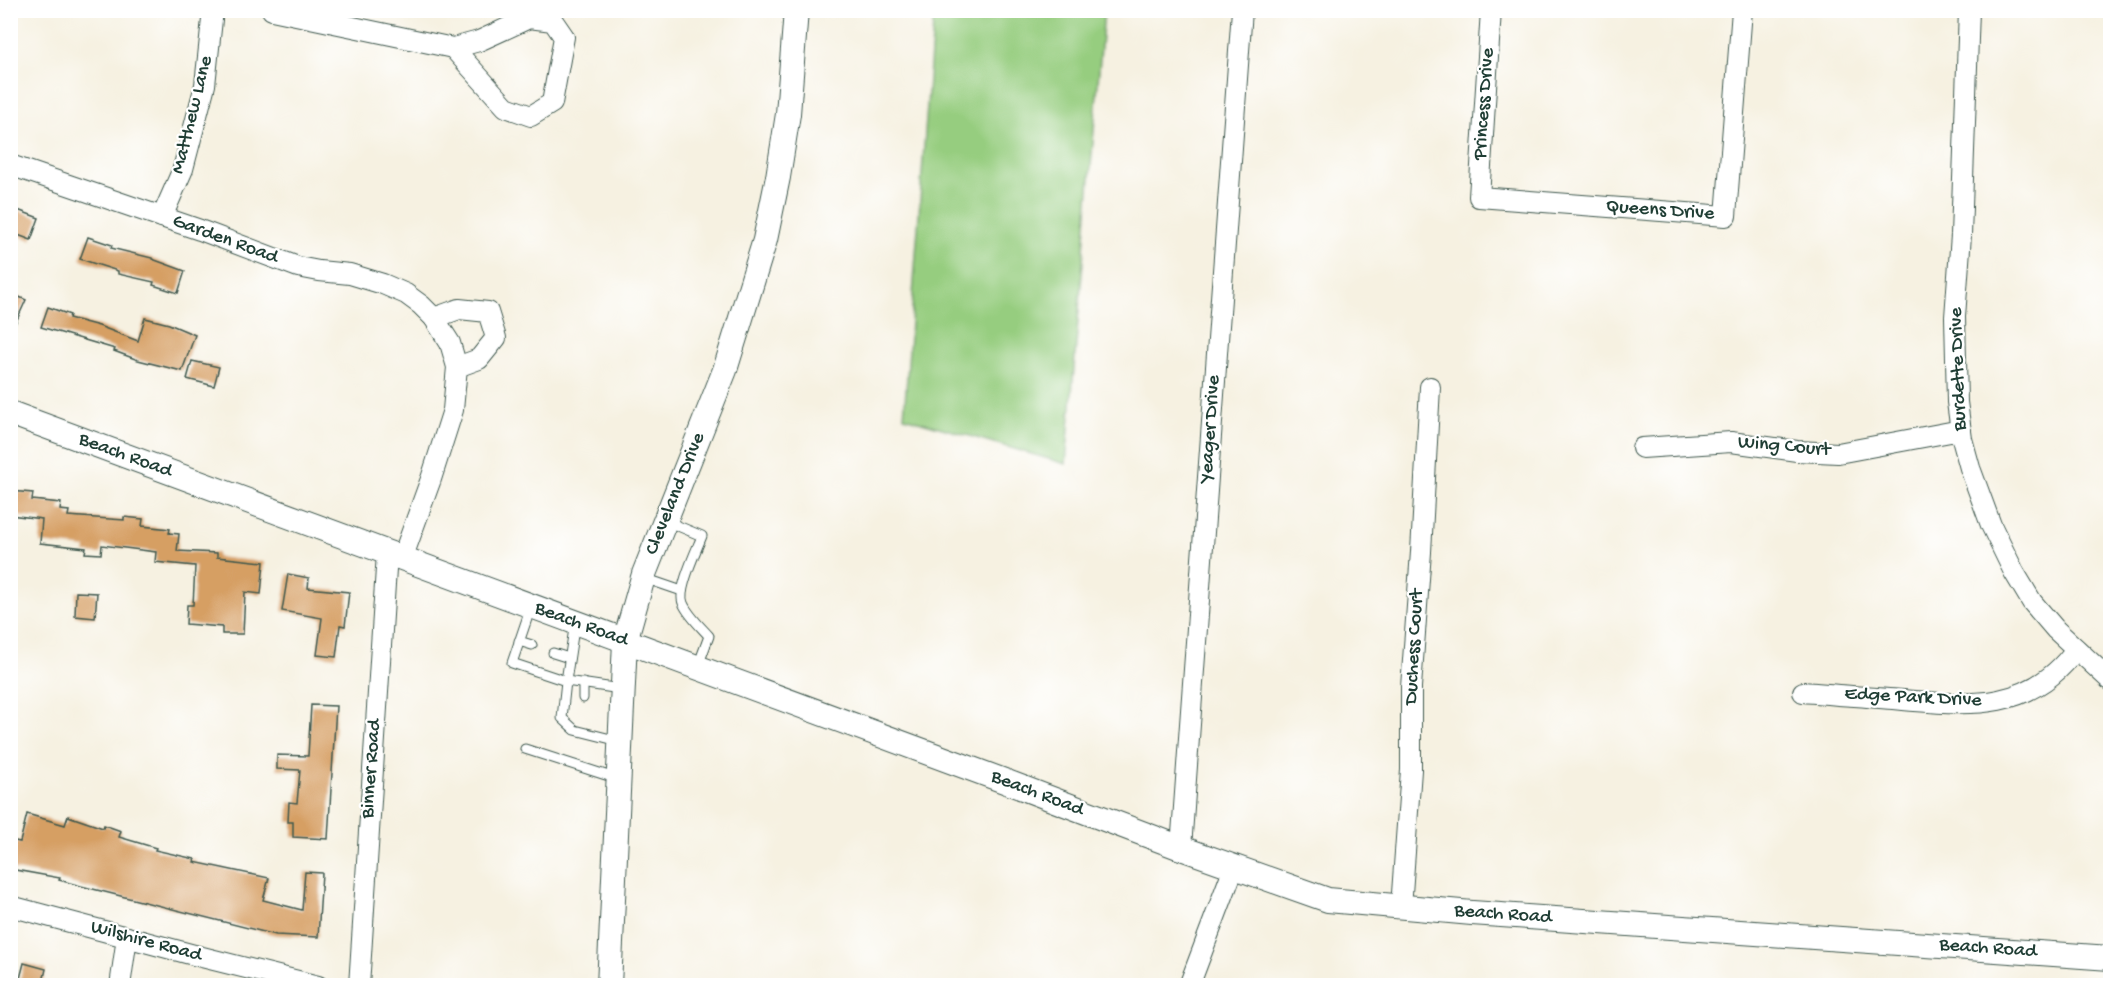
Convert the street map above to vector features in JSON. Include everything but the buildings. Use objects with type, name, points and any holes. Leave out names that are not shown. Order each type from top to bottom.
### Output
[{"type":"street","name":"Matthew Lane","points":[[162,217],[183,169],[205,85],[213,10]]},
{"type":"street","points":[[272,10],[453,48],[479,40],[529,18],[553,21],[564,38],[552,103],[531,116],[506,106],[453,48]]},
{"type":"street","name":"Cleveland Drive","points":[[609,986],[625,641],[643,578],[725,370],[765,240],[788,114],[796,10]]},
{"type":"street","name":"Yeager Drive","points":[[1181,848],[1242,10]]},
{"type":"street","name":"Princess Drive","points":[[1479,197],[1491,10]]},
{"type":"street","name":"Queens Drive","points":[[1479,197],[1726,216],[1742,10]]},
{"type":"street","name":"Burdette Drive","points":[[1969,10],[1961,235],[1955,317],[1957,402],[1961,430],[1981,501],[2014,572],[2032,602],[2056,630],[2110,680]]},
{"type":"street","name":"Garden Road","points":[[10,165],[298,267],[319,272],[350,274],[383,284],[406,294],[421,304],[434,318],[450,344],[457,367],[453,410],[432,479],[395,556]]},
{"type":"street","points":[[434,318],[459,309],[488,312],[496,338],[479,359],[457,367]]},
{"type":"street","name":"Duchess Court","points":[[1401,907],[1411,770],[1411,687],[1430,387]]},
{"type":"street","name":"Beach Road","points":[[10,413],[1181,848],[1328,900],[2110,958]]},
{"type":"street","name":"Wing Court","points":[[1642,447],[1731,442],[1797,451],[1838,453],[1961,430]]},
{"type":"street","name":"Binner Road","points":[[359,986],[395,556]]},
{"type":"street","name":"Edge Park Drive","points":[[1803,692],[1952,704],[1980,704],[2029,691],[2050,679],[2065,665],[2076,649]]},
{"type":"street","points":[[1190,986],[1234,867]]},
{"type":"street","name":"Wilshire Road","points":[[10,906],[318,986]]},
{"type":"street","points":[[120,986],[127,937]]},
{"type":"lane","points":[[665,521],[702,536],[682,591],[682,601],[709,636],[698,668]]},
{"type":"lane","points":[[643,578],[682,591]]},
{"type":"lane","points":[[531,607],[512,663],[566,681],[622,689]]},
{"type":"lane","points":[[575,622],[562,718],[575,730],[619,741]]},
{"type":"lane","points":[[519,641],[532,645]]},
{"type":"lane","points":[[553,653],[569,658]]},
{"type":"lane","points":[[583,683],[583,698]]},
{"type":"lane","points":[[581,732],[582,721]]},
{"type":"lane","points":[[525,749],[618,779]]},
{"type":"green space","points":[[934,11],[1104,11],[1066,464],[904,417]]}]
